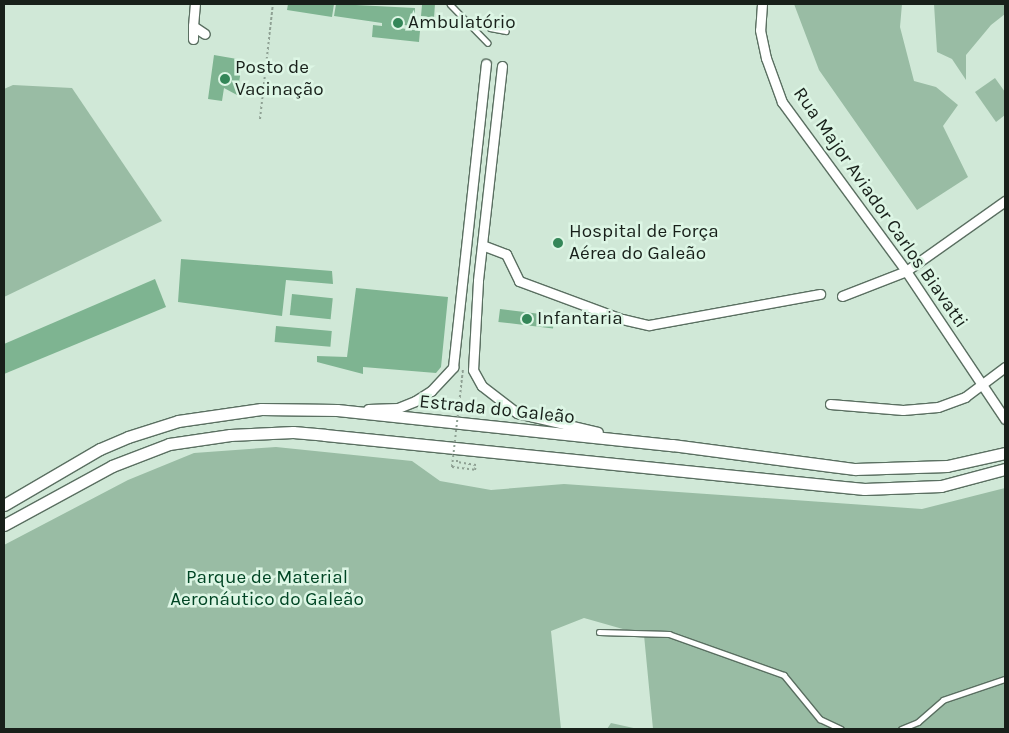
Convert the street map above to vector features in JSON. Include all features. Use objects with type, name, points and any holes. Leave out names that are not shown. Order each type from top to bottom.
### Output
[{"type":"main road","name":"Estrada do Galeão","points":[[4,505],[100,449],[153,428],[234,411],[300,408],[337,410],[672,445],[855,469],[890,470],[947,466],[1005,453]]},
{"type":"main road","points":[[4,525],[112,466],[169,444],[238,434],[325,435],[864,488],[933,487],[1005,469]]},
{"type":"street","points":[[193,39],[195,4]]},
{"type":"street","name":"Rua Major Aviador Carlos Biavatti","points":[[762,4],[760,30],[766,58],[782,102],[906,271],[983,382],[1005,419]]},
{"type":"street","points":[[194,26],[205,34]]},
{"type":"street","points":[[337,410],[398,408],[431,392],[453,367],[486,64]]},
{"type":"street","points":[[502,66],[482,245],[473,370],[482,386],[517,413],[566,427],[672,445]]},
{"type":"street","points":[[842,296],[906,271],[1005,201]]},
{"type":"street","points":[[482,245],[506,254],[519,281],[622,319],[649,325],[820,294]]},
{"type":"street","points":[[830,404],[903,410],[938,407],[965,397],[1005,367]]},
{"type":"lane","points":[[450,4],[488,42]]},
{"type":"lane","points":[[490,28],[506,31]]},
{"type":"lane","points":[[599,632],[669,634],[784,675],[820,719],[841,729]]},
{"type":"lane","points":[[901,729],[918,722],[943,700],[1005,679]]},
{"type":"path","points":[[260,119],[272,4]]},
{"type":"path","points":[[457,462],[476,465],[475,470],[452,467],[464,369]]},
{"type":"green space","points":[[794,4],[902,4],[900,27],[914,81],[936,87],[958,105],[943,126],[968,177],[917,210],[819,70]]},
{"type":"green space","points":[[934,4],[1005,4],[1005,14],[991,25],[966,55],[966,80],[952,59],[937,52]]},
{"type":"green space","points":[[995,78],[1005,92],[1005,115],[996,122],[975,92]]},
{"type":"green space","points":[[13,85],[72,88],[162,221],[4,297],[4,89]]},
{"type":"green space","name":"Parque de Material Aeronáutico do Galeão","points":[[276,447],[412,461],[440,481],[491,490],[564,484],[922,509],[1005,488],[1005,729],[653,729],[644,635],[584,618],[551,631],[561,729],[4,729],[4,545],[128,480],[194,453]]},
{"type":"green space","points":[[611,723],[638,729],[607,729]]},
{"type":"building","points":[[288,4],[334,4],[332,17],[287,10]]},
{"type":"building","name":"Ambulatório","points":[[336,4],[415,8],[414,26],[393,24],[393,27],[420,31],[419,42],[372,37],[373,25],[382,26],[382,23],[334,16]]},
{"type":"building","points":[[418,4],[435,4],[434,18],[421,16],[422,5]]},
{"type":"building","name":"Posto de Vacinação","points":[[214,55],[237,59],[236,69],[241,70],[237,95],[224,88],[222,101],[208,99]]},
{"type":"building","points":[[181,259],[332,271],[333,284],[286,280],[282,316],[178,302]]},
{"type":"building","points":[[155,279],[166,307],[4,374],[4,344]]},
{"type":"building","points":[[356,288],[448,297],[441,367],[436,373],[363,367],[363,374],[317,362],[317,356],[347,357]]},
{"type":"building","points":[[292,294],[333,298],[331,319],[290,315]]},
{"type":"building","name":"Infantaria","points":[[500,309],[555,316],[553,329],[498,322]]},
{"type":"building","points":[[276,326],[332,331],[330,347],[275,342]]},
{"type":"place","name":"Ambulatório","points":[[398,23]]},
{"type":"place","name":"Posto de Vacinação","points":[[225,79]]},
{"type":"place","name":"Hospital de Força Aérea do Galeão","points":[[558,243]]},
{"type":"place","name":"Infantaria","points":[[527,319]]}]
